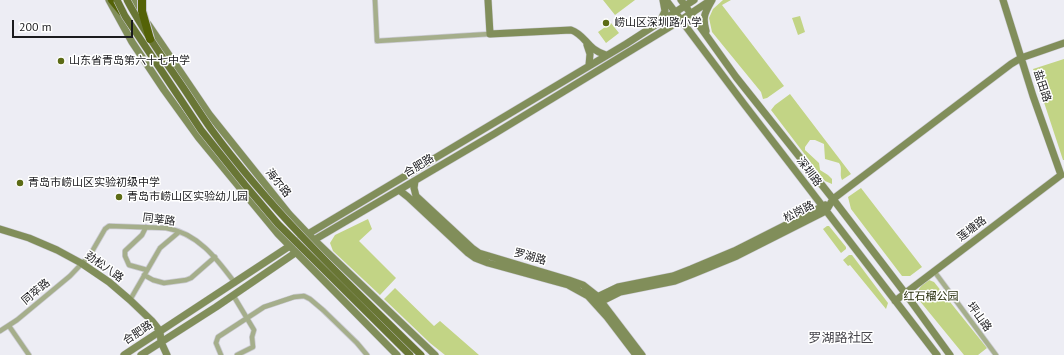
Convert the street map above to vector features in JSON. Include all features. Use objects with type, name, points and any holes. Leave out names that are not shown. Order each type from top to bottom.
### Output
[{"type":"highway","points":[[112,0],[125,16]]},
{"type":"highway","points":[[142,0],[142,11],[150,39]]},
{"type":"main road","points":[[117,0],[125,16],[201,130],[268,213],[410,355]]},
{"type":"main road","name":"海尔路","points":[[127,0],[150,39],[211,130],[251,179],[299,233],[422,355]]},
{"type":"street","points":[[108,0],[132,42],[164,90],[198,137],[260,214],[397,355]]},
{"type":"street","name":"海尔路","points":[[134,0],[151,30],[209,114],[289,214],[314,240],[435,355]]},
{"type":"street","points":[[375,0],[377,40],[567,29],[576,32],[594,51],[606,55]]},
{"type":"street","points":[[488,0],[490,34]]},
{"type":"street","points":[[660,23],[665,11],[665,0]]},
{"type":"street","name":"深圳路","points":[[665,0],[937,355]]},
{"type":"street","name":"合肥路","points":[[124,355],[308,234],[660,23],[675,13],[683,3],[694,0]]},
{"type":"street","points":[[707,35],[704,17],[712,0]]},
{"type":"street","name":"合肥路","points":[[141,355],[314,240],[494,134],[712,0]]},
{"type":"street","name":"盐田路","points":[[1003,0],[1033,96],[1063,176]]},
{"type":"street","name":"深圳路","points":[[683,3],[736,77],[833,199],[950,355]]},
{"type":"street","points":[[586,43],[590,54],[589,65]]},
{"type":"street","name":"松岗路","points":[[596,300],[625,290],[675,281],[694,274],[738,256],[824,209],[833,199],[1005,69],[1021,58],[1064,43]]},
{"type":"street","name":"莲塘路","points":[[895,301],[1063,176]]},
{"type":"street","name":"罗湖路","points":[[415,181],[414,188],[416,196],[472,248],[486,256],[583,285],[642,355]]},
{"type":"street","points":[[399,190],[468,254],[475,258],[568,285],[596,300],[636,355]]},
{"type":"street","name":"同莘路","points":[[81,263],[90,255],[106,227],[112,225],[166,228],[180,232],[197,241],[215,257],[234,283]]},
{"type":"street","points":[[146,227],[142,236],[126,251],[125,256],[129,265],[147,270]]},
{"type":"street","name":"劲松八路","points":[[0,229],[29,238],[57,250],[81,263],[130,300],[152,321],[160,332]]},
{"type":"street","points":[[130,300],[160,248],[180,232]]},
{"type":"street","points":[[144,275],[153,280],[164,283],[186,280],[191,278],[215,257]]},
{"type":"street","name":"同萃路","points":[[0,331],[17,320],[70,276],[81,263]]},
{"type":"street","name":"坪山路","points":[[934,271],[996,355]]},
{"type":"street","points":[[233,295],[254,330],[252,337],[253,347],[237,355]]},
{"type":"street","points":[[221,355],[216,340],[246,318],[264,308],[294,297],[306,297],[346,332],[367,355]]},
{"type":"street","points":[[9,326],[29,355]]},
{"type":"street","points":[[160,332],[161,342],[167,355]]},
{"type":"green space","points":[[603,0],[635,0],[615,15]]},
{"type":"green space","points":[[723,0],[731,0],[722,5],[784,86],[767,98],[763,99],[761,92],[712,32],[709,18],[713,9]]},
{"type":"green space","points":[[800,16],[805,32],[798,35],[792,18]]},
{"type":"green space","points":[[611,23],[619,33],[606,43],[598,32]]},
{"type":"green space","points":[[1064,59],[1064,160],[1063,160],[1033,69]]},
{"type":"green space","points":[[790,94],[851,174],[842,180],[841,167],[839,163],[825,159],[824,144],[815,140],[810,140],[805,147],[805,150],[819,163],[820,170],[832,179],[832,184],[825,181],[771,110],[775,105]]},
{"type":"green space","points":[[861,188],[922,267],[910,276],[902,276],[851,209],[848,197]]},
{"type":"green space","points":[[368,219],[372,229],[359,241],[396,278],[380,295],[333,251],[330,243],[335,235]]},
{"type":"green space","points":[[829,226],[846,247],[846,249],[841,253],[823,229]]},
{"type":"green space","points":[[849,255],[852,255],[888,303],[886,309],[850,265],[848,266],[843,260]]},
{"type":"green space","name":"红石榴公园","points":[[929,280],[934,282],[987,348],[978,355],[964,355],[919,300],[918,291]]},
{"type":"green space","points":[[395,288],[434,326],[440,321],[479,355],[445,355],[430,343],[384,299]]},
{"type":"place","name":"崂山区深圳路小学","points":[[606,23]]},
{"type":"place","name":"山东省青岛第六十七中学","points":[[61,61]]},
{"type":"place","name":"青岛市崂山区实验初级中学","points":[[20,183]]},
{"type":"place","name":"青岛市崂山区实验幼儿园","points":[[119,197]]},
{"type":"district","name":"罗湖路社区","points":[[841,338]]}]
